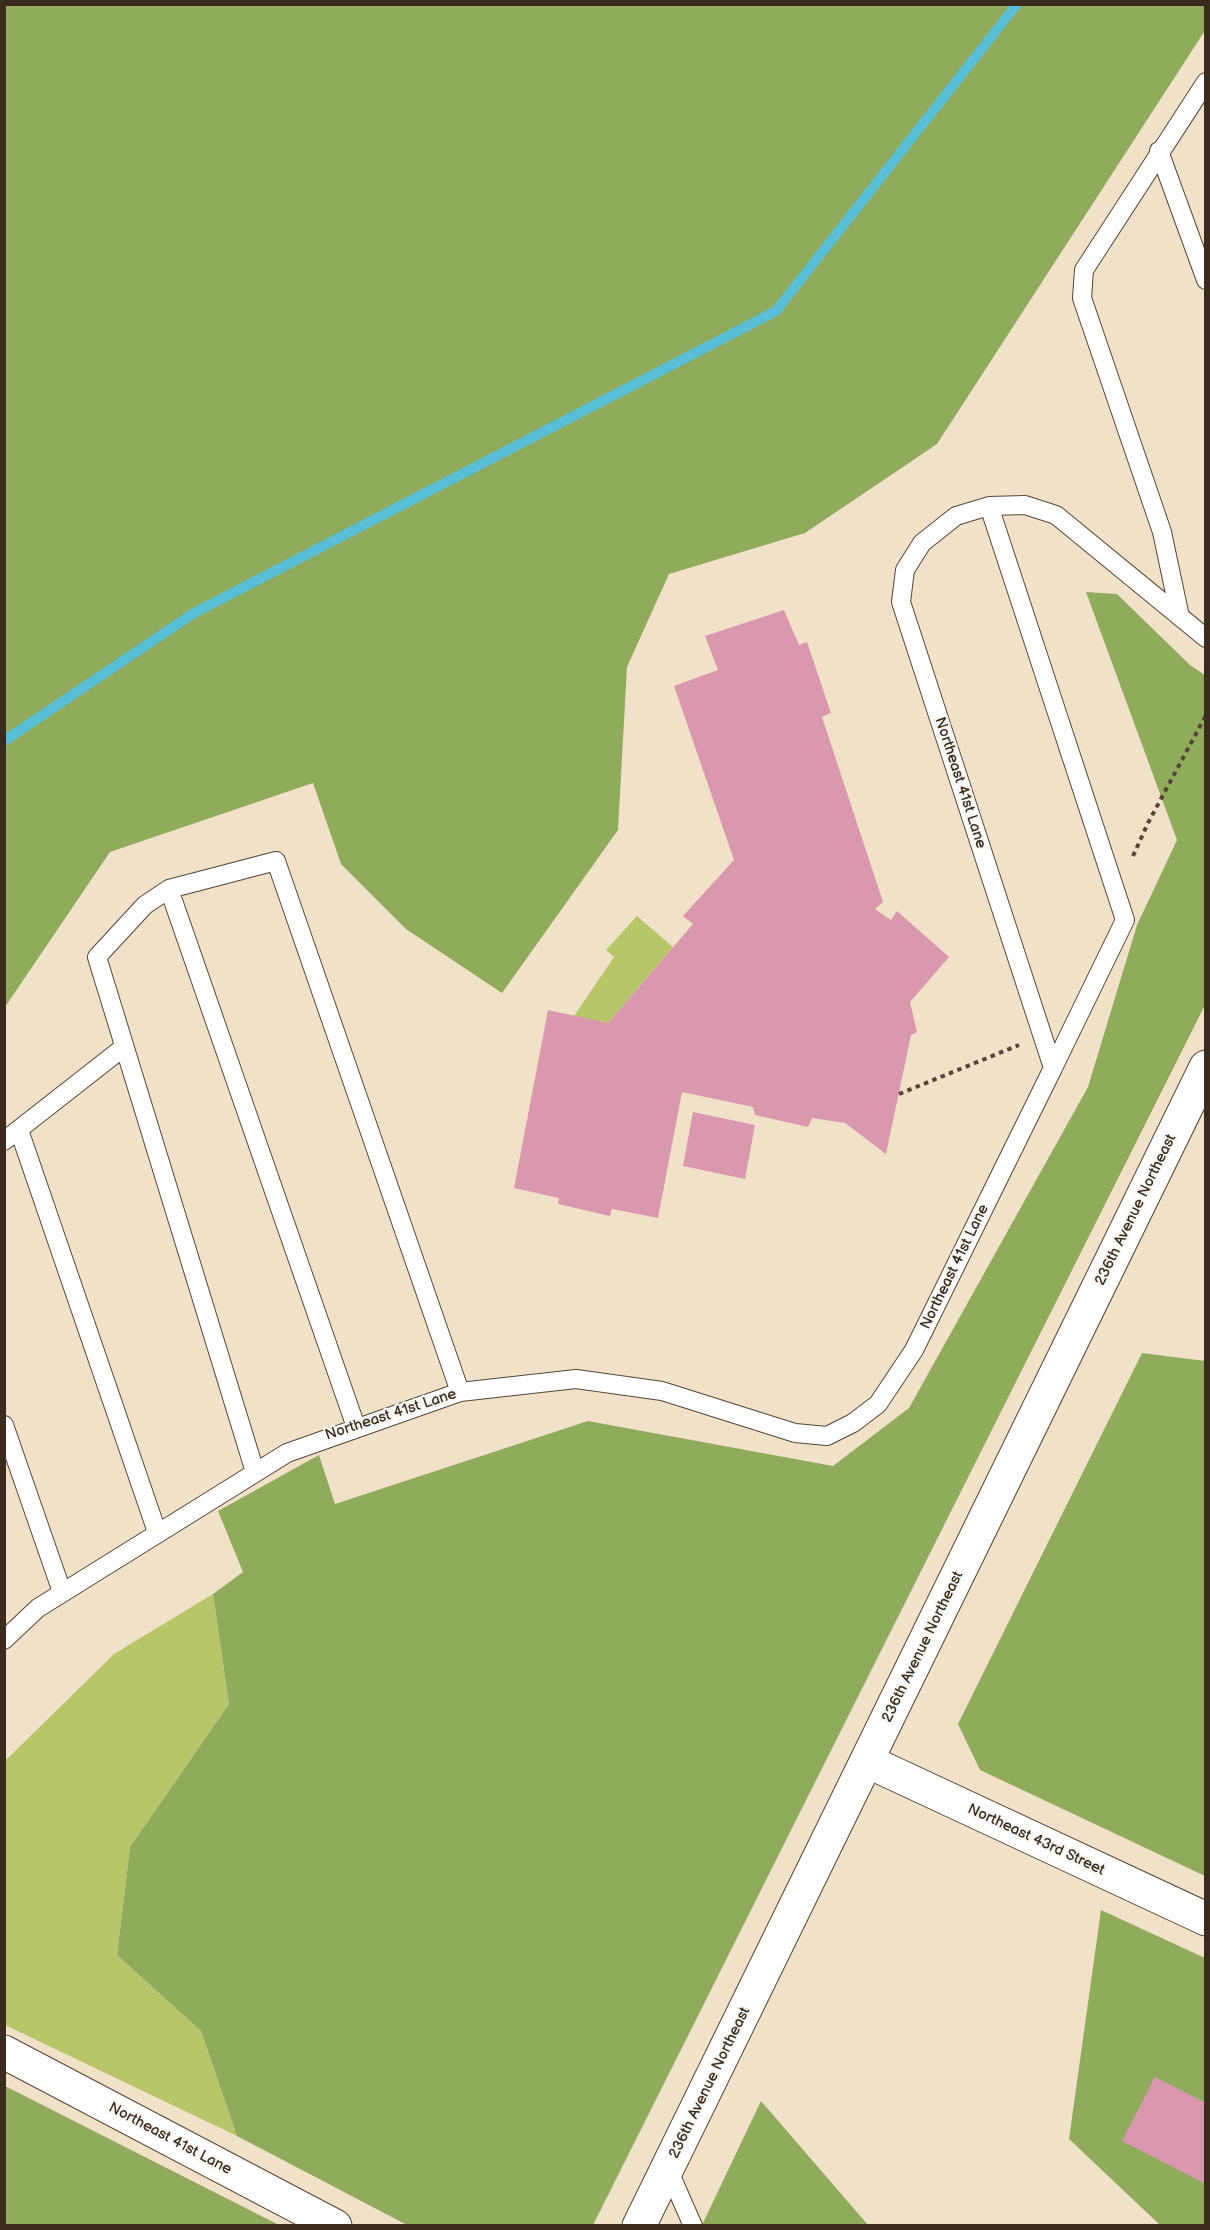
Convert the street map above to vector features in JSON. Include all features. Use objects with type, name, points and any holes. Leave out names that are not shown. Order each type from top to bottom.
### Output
[{"type":"street","name":"236th Avenue Northeast","points":[[639,2226],[1206,1067]]},
{"type":"street","name":"Northeast 43rd Street","points":[[867,1761],[1206,1919]]},
{"type":"street","name":"Northeast 41st Lane","points":[[4,2052],[335,2226]]},
{"type":"lane","points":[[1180,617],[1162,532],[1083,298],[1084,270],[1159,151],[1206,82]]},
{"type":"lane","points":[[1159,151],[1206,280]]},
{"type":"lane","name":"Northeast 41st Lane","points":[[4,1640],[38,1608],[62,1592],[287,1453],[460,1392],[576,1379],[662,1391],[795,1433],[827,1436],[853,1423],[879,1404],[914,1350],[1053,1068],[901,602],[905,570],[922,543],[956,516],[989,506],[1024,505],[1056,515],[1206,638]]},
{"type":"lane","points":[[989,506],[1125,920],[1053,1068]]},
{"type":"lane","points":[[255,1472],[97,957],[145,905],[169,889],[276,861],[460,1392]]},
{"type":"lane","points":[[169,889],[356,1427]]},
{"type":"lane","points":[[124,1047],[12,1135],[157,1532]]},
{"type":"lane","points":[[4,1425],[62,1592]]},
{"type":"lane","points":[[668,2169],[693,2226]]},
{"type":"path","points":[[1117,894],[1148,823],[1206,716]]},
{"type":"path","points":[[899,1094],[944,1073],[1014,1049],[1041,1029]]},
{"type":"green space","points":[[5,4],[1205,4],[1206,29],[937,444],[805,533],[669,574],[627,667],[618,830],[502,993],[406,929],[341,864],[313,783],[110,852],[5,1007]]},
{"type":"green space","points":[[1086,592],[1117,594],[1190,665],[1205,675],[1205,1005],[593,2225],[407,2225],[237,2136],[201,2031],[117,1955],[130,1847],[229,1704],[213,1594],[243,1572],[218,1511],[319,1455],[335,1504],[588,1421],[833,1466],[909,1408],[1088,1087],[1137,925],[1177,840]]},
{"type":"green space","points":[[637,916],[673,947],[608,1023],[574,1016],[614,957],[606,950]]},
{"type":"green space","points":[[1142,1353],[1205,1361],[1205,1876],[980,1770],[958,1724]]},
{"type":"green space","points":[[213,1594],[229,1704],[130,1847],[117,1955],[201,2031],[237,2136],[5,2025],[4,1758],[7,1759],[114,1654]]},
{"type":"green space","points":[[1101,1910],[1205,1958],[1205,2225],[1160,2225],[1069,2139]]},
{"type":"green space","points":[[5,2086],[279,2225],[5,2225]]},
{"type":"green space","points":[[761,2101],[868,2225],[702,2225]]},
{"type":"building","points":[[784,610],[799,645],[807,642],[831,713],[822,717],[883,902],[875,909],[891,920],[897,911],[949,957],[910,1002],[917,1032],[911,1035],[886,1154],[845,1123],[812,1118],[808,1127],[755,1115],[753,1107],[682,1092],[658,1218],[612,1209],[610,1216],[558,1204],[559,1198],[514,1188],[548,1010],[608,1023],[693,924],[683,916],[734,860],[674,686],[718,670],[705,636]]},
{"type":"building","points":[[693,1112],[755,1125],[745,1179],[683,1166]]},
{"type":"building","points":[[1155,2077],[1206,2103],[1206,2184],[1122,2141]]},
{"type":"waterway","points":[[4,741],[194,613],[776,311],[1017,4]]}]
